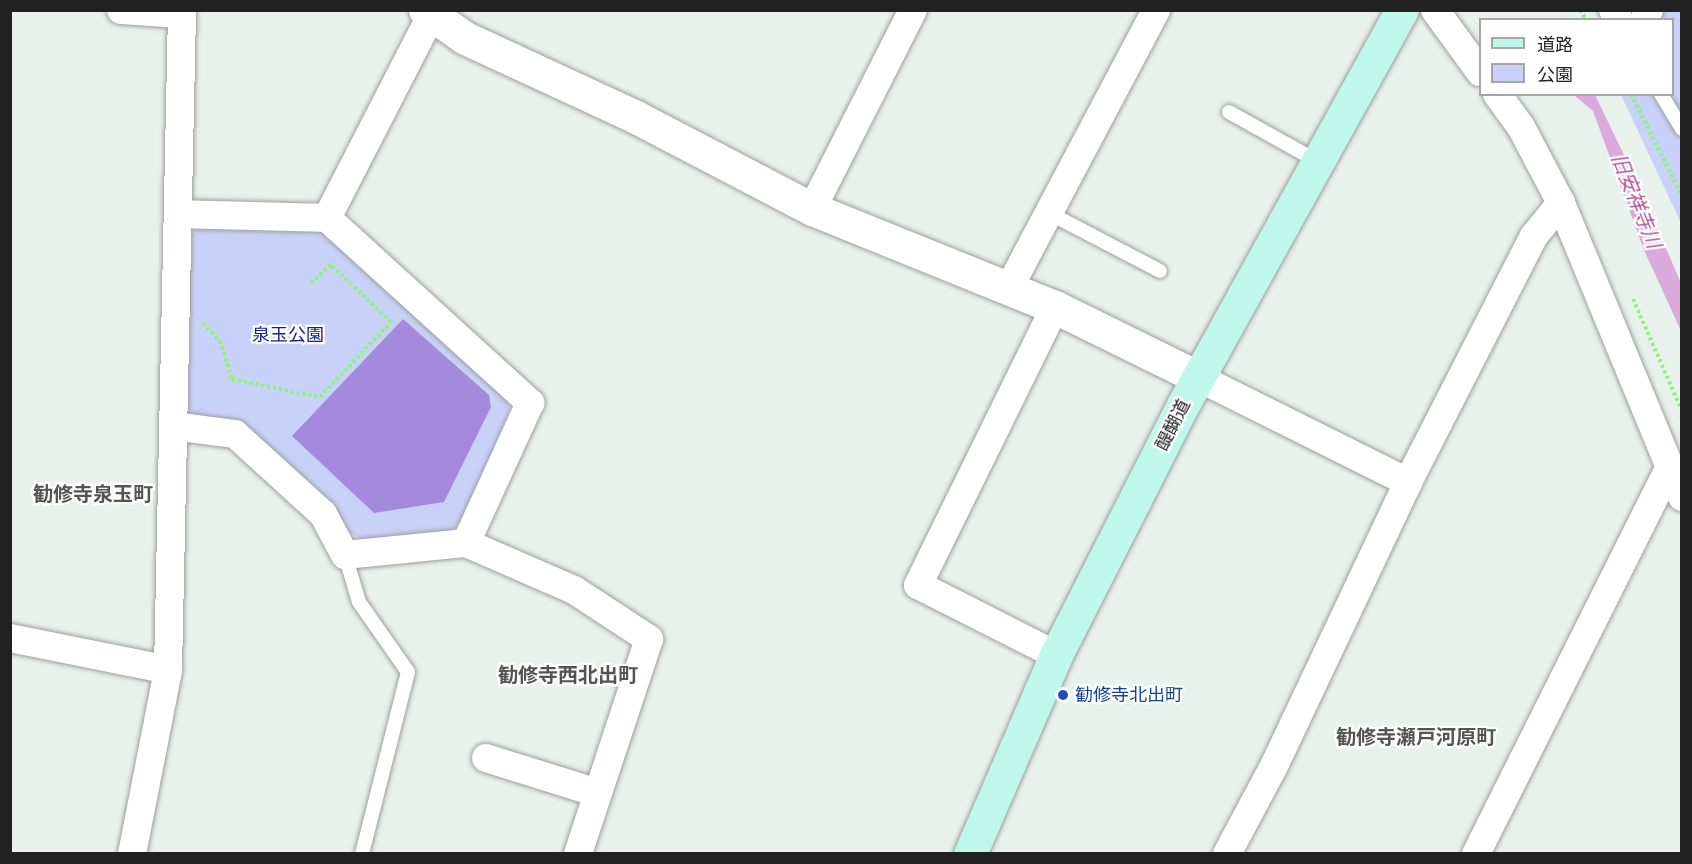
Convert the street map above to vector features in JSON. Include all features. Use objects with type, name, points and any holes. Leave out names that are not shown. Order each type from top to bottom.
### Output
[{"type":"main road","name":"醍醐道","points":[[970,854],[1056,655],[1197,377],[1402,10]]},
{"type":"street","points":[[121,10],[182,12],[168,670],[132,854]]},
{"type":"street","points":[[812,209],[913,10]]},
{"type":"street","points":[[1009,288],[1156,10]]},
{"type":"street","points":[[1435,10],[1479,71]]},
{"type":"street","points":[[327,218],[430,12],[465,38],[636,117],[812,209],[1055,307],[1408,482]]},
{"type":"street","points":[[1498,96],[1521,127],[1561,203],[1682,497]]},
{"type":"street","points":[[1227,854],[1273,768],[1408,482],[1534,236],[1561,203]]},
{"type":"street","points":[[178,214],[327,218],[530,403],[466,543]]},
{"type":"street","points":[[1055,307],[918,585],[1056,655]]},
{"type":"street","points":[[173,426],[235,434],[323,514],[345,555],[466,543],[574,590],[650,639],[578,854]]},
{"type":"street","points":[[1476,854],[1669,469]]},
{"type":"street","points":[[10,638],[168,670]]},
{"type":"street","points":[[486,758],[598,793]]},
{"type":"lane","points":[[1662,96],[1679,119]]},
{"type":"lane","points":[[1229,112],[1317,161]]},
{"type":"lane","points":[[1049,213],[1160,271]]},
{"type":"lane","points":[[345,555],[359,602],[408,672],[362,854]]},
{"type":"path","points":[[1632,96],[1682,196]]},
{"type":"path","points":[[200,319],[220,341],[232,379],[320,397],[391,322],[331,265]]},
{"type":"path","points":[[311,283],[326,269]]},
{"type":"green space","points":[[1649,11],[1681,11],[1681,223],[1621,96],[1674,96],[1674,18],[1645,18]]},
{"type":"green space","name":"泉玉公園","points":[[200,227],[312,227],[333,235],[506,394],[510,409],[466,519],[446,535],[367,542],[346,531],[183,406],[187,237]]},
{"type":"shaded area","points":[[403,319],[489,395],[491,407],[444,502],[374,513],[292,436]]},
{"type":"water","name":"旧安祥寺川","points":[[1575,96],[1595,96],[1639,186],[1681,283],[1681,331],[1644,250],[1593,111]]},
{"type":"place","name":"勧修寺北出町","points":[[1063,695]]},
{"type":"district","name":"勧修寺泉玉町","points":[[93,494]]},
{"type":"district","name":"勧修寺西北出町","points":[[568,675]]},
{"type":"district","name":"勧修寺瀬戸河原町","points":[[1416,737]]}]
